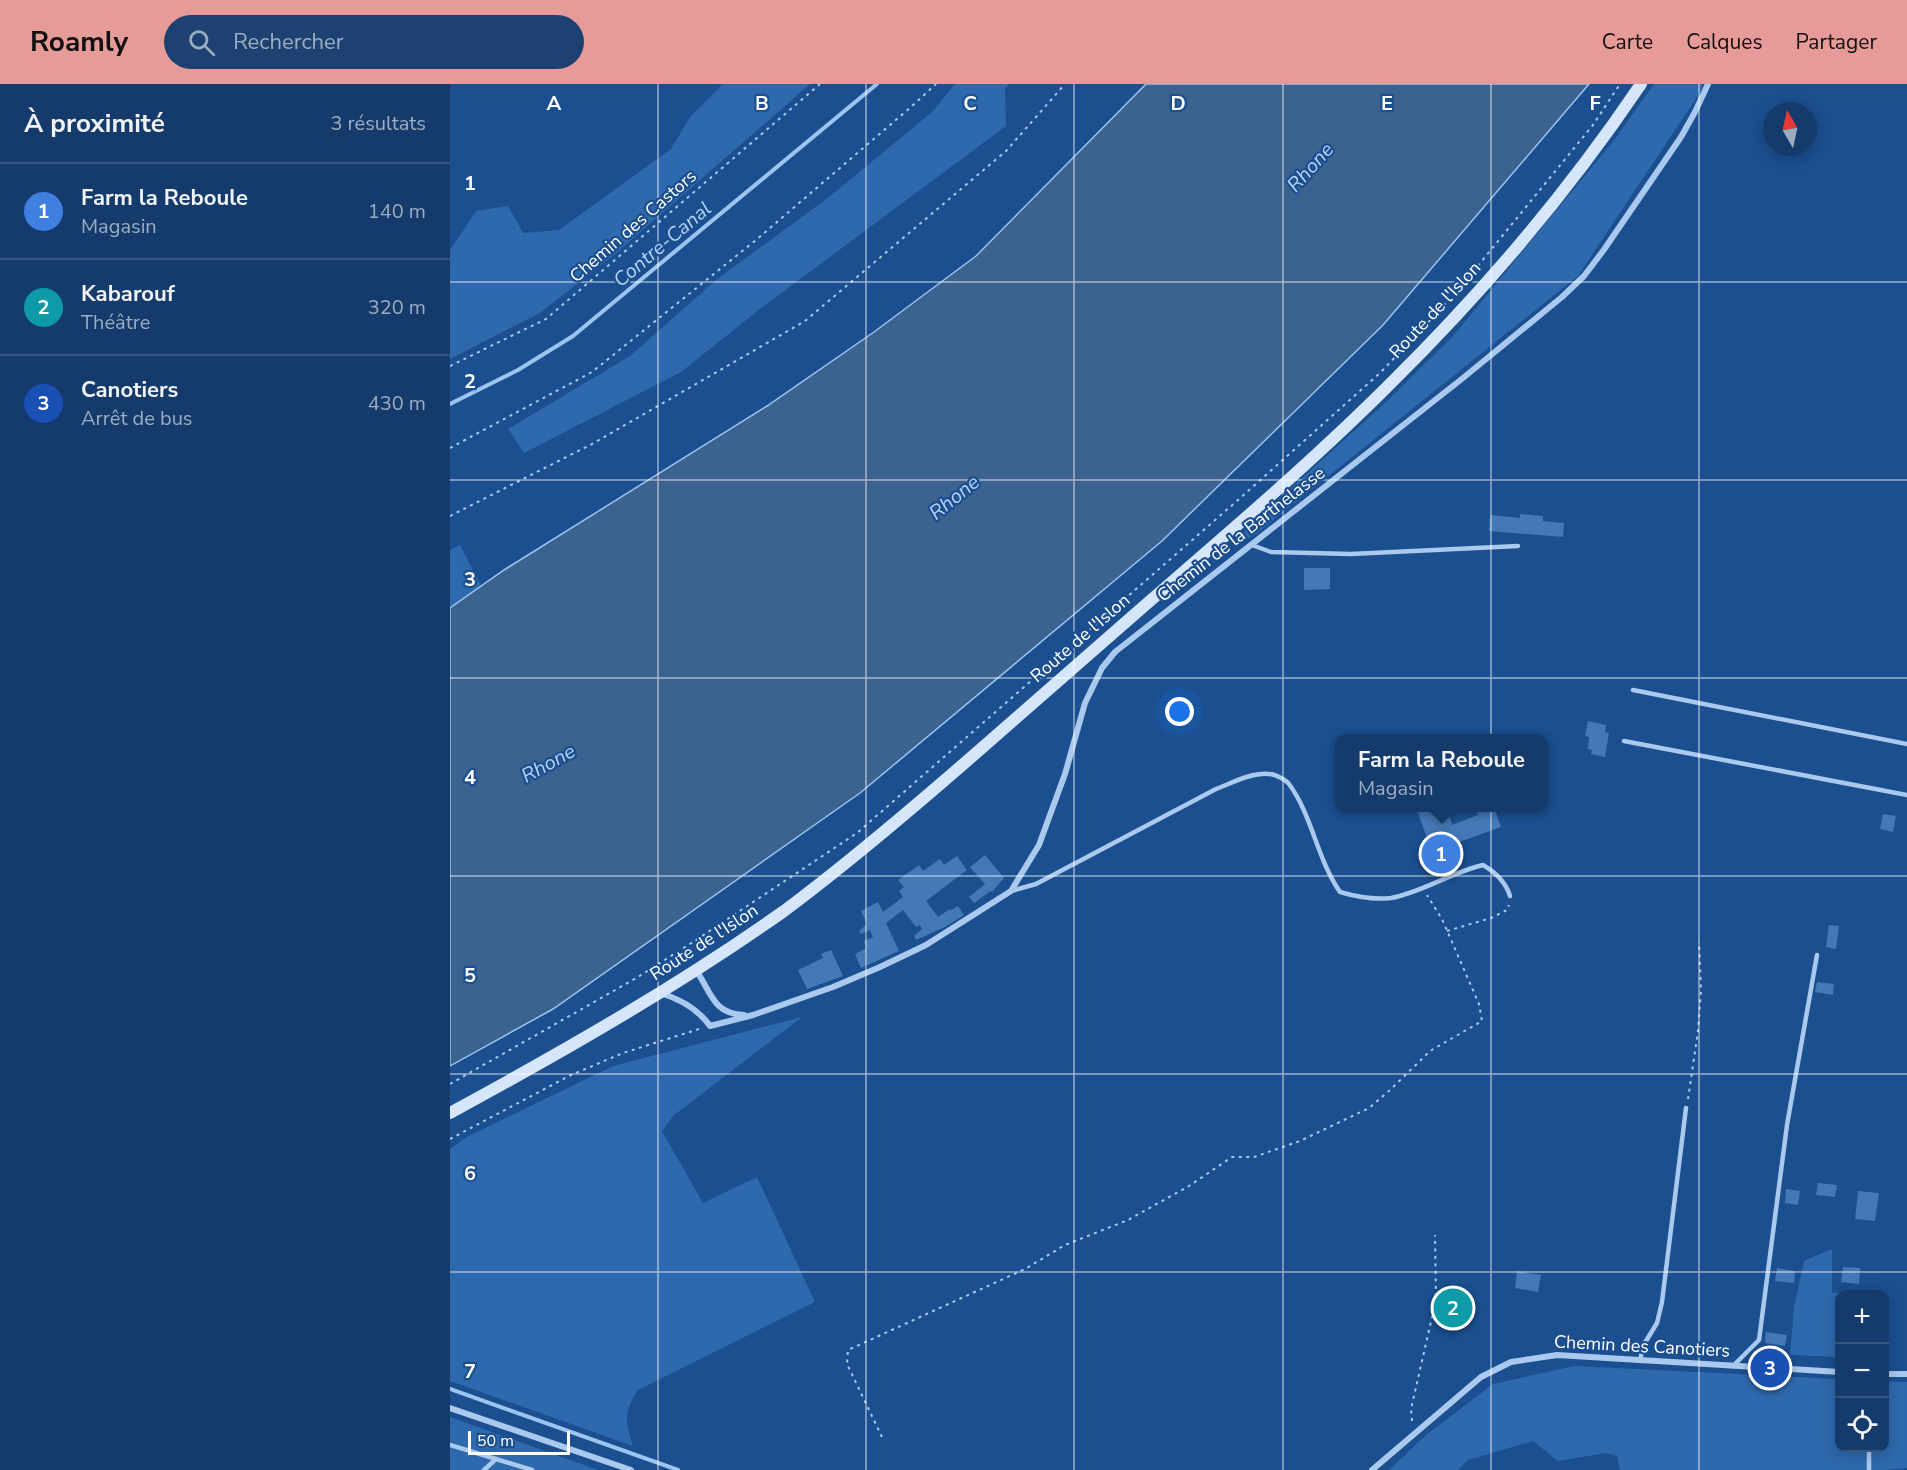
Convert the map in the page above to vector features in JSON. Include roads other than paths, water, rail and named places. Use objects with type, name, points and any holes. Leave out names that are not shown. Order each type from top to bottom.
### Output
[{"type":"street","name":"Route de l'Islon","points":[[450,1113],[529,1070],[710,961],[784,910],[908,813],[1293,475],[1374,400],[1441,332],[1534,227],[1618,119],[1641,84]]},
{"type":"street","name":"Chemin de la Barthelasse","points":[[660,992],[683,1002],[710,1026],[753,1015],[833,987],[926,945],[1011,891],[1040,846],[1065,774],[1085,703],[1102,668],[1115,652],[1463,378],[1562,297],[1584,276],[1681,137],[1708,84]]},
{"type":"street","points":[[696,969],[713,1001],[721,1009],[730,1014],[753,1015]]},
{"type":"street","name":"Chemin des Canotiers","points":[[1372,1470],[1481,1377],[1511,1362],[1557,1354],[1835,1372]]},
{"type":"street","points":[[1889,1374],[1907,1374]]},
{"type":"street","points":[[450,1408],[632,1470]]},
{"type":"lane","points":[[1252,545],[1271,552],[1351,554],[1518,546]]},
{"type":"lane","points":[[1633,690],[1907,744]]},
{"type":"lane","points":[[1624,741],[1907,795]]},
{"type":"lane","points":[[1011,891],[1036,884],[1216,789],[1246,777],[1270,774],[1288,782],[1301,807],[1329,876],[1340,892],[1361,898],[1392,898],[1483,865],[1494,872],[1510,896]]},
{"type":"lane","points":[[1733,1366],[1759,1340],[1787,1125],[1817,955]]},
{"type":"lane","points":[[1640,1361],[1643,1346],[1657,1323],[1662,1302],[1686,1107]]},
{"type":"lane","points":[[450,1445],[532,1470]]},
{"type":"lane","points":[[1869,1452],[1869,1470]]},
{"type":"lane","points":[[484,1470],[496,1459]]},
{"type":"water","name":"Rhone","points":[[1146,84],[1589,84],[1383,325],[1162,541],[860,793],[553,1009],[450,1066],[450,608],[504,570],[767,406],[874,332],[976,256]]},
{"type":"waterway","name":"Contre-Canal","points":[[450,404],[518,370],[573,336],[877,84]]},
{"type":"waterway","points":[[450,1389],[678,1470]]},
{"type":"place","name":"Farm la Reboule","points":[[1441,854]]},
{"type":"place","name":"Kabarouf","points":[[1453,1308]]},
{"type":"place","name":"Canotiers","points":[[1770,1368]]}]
